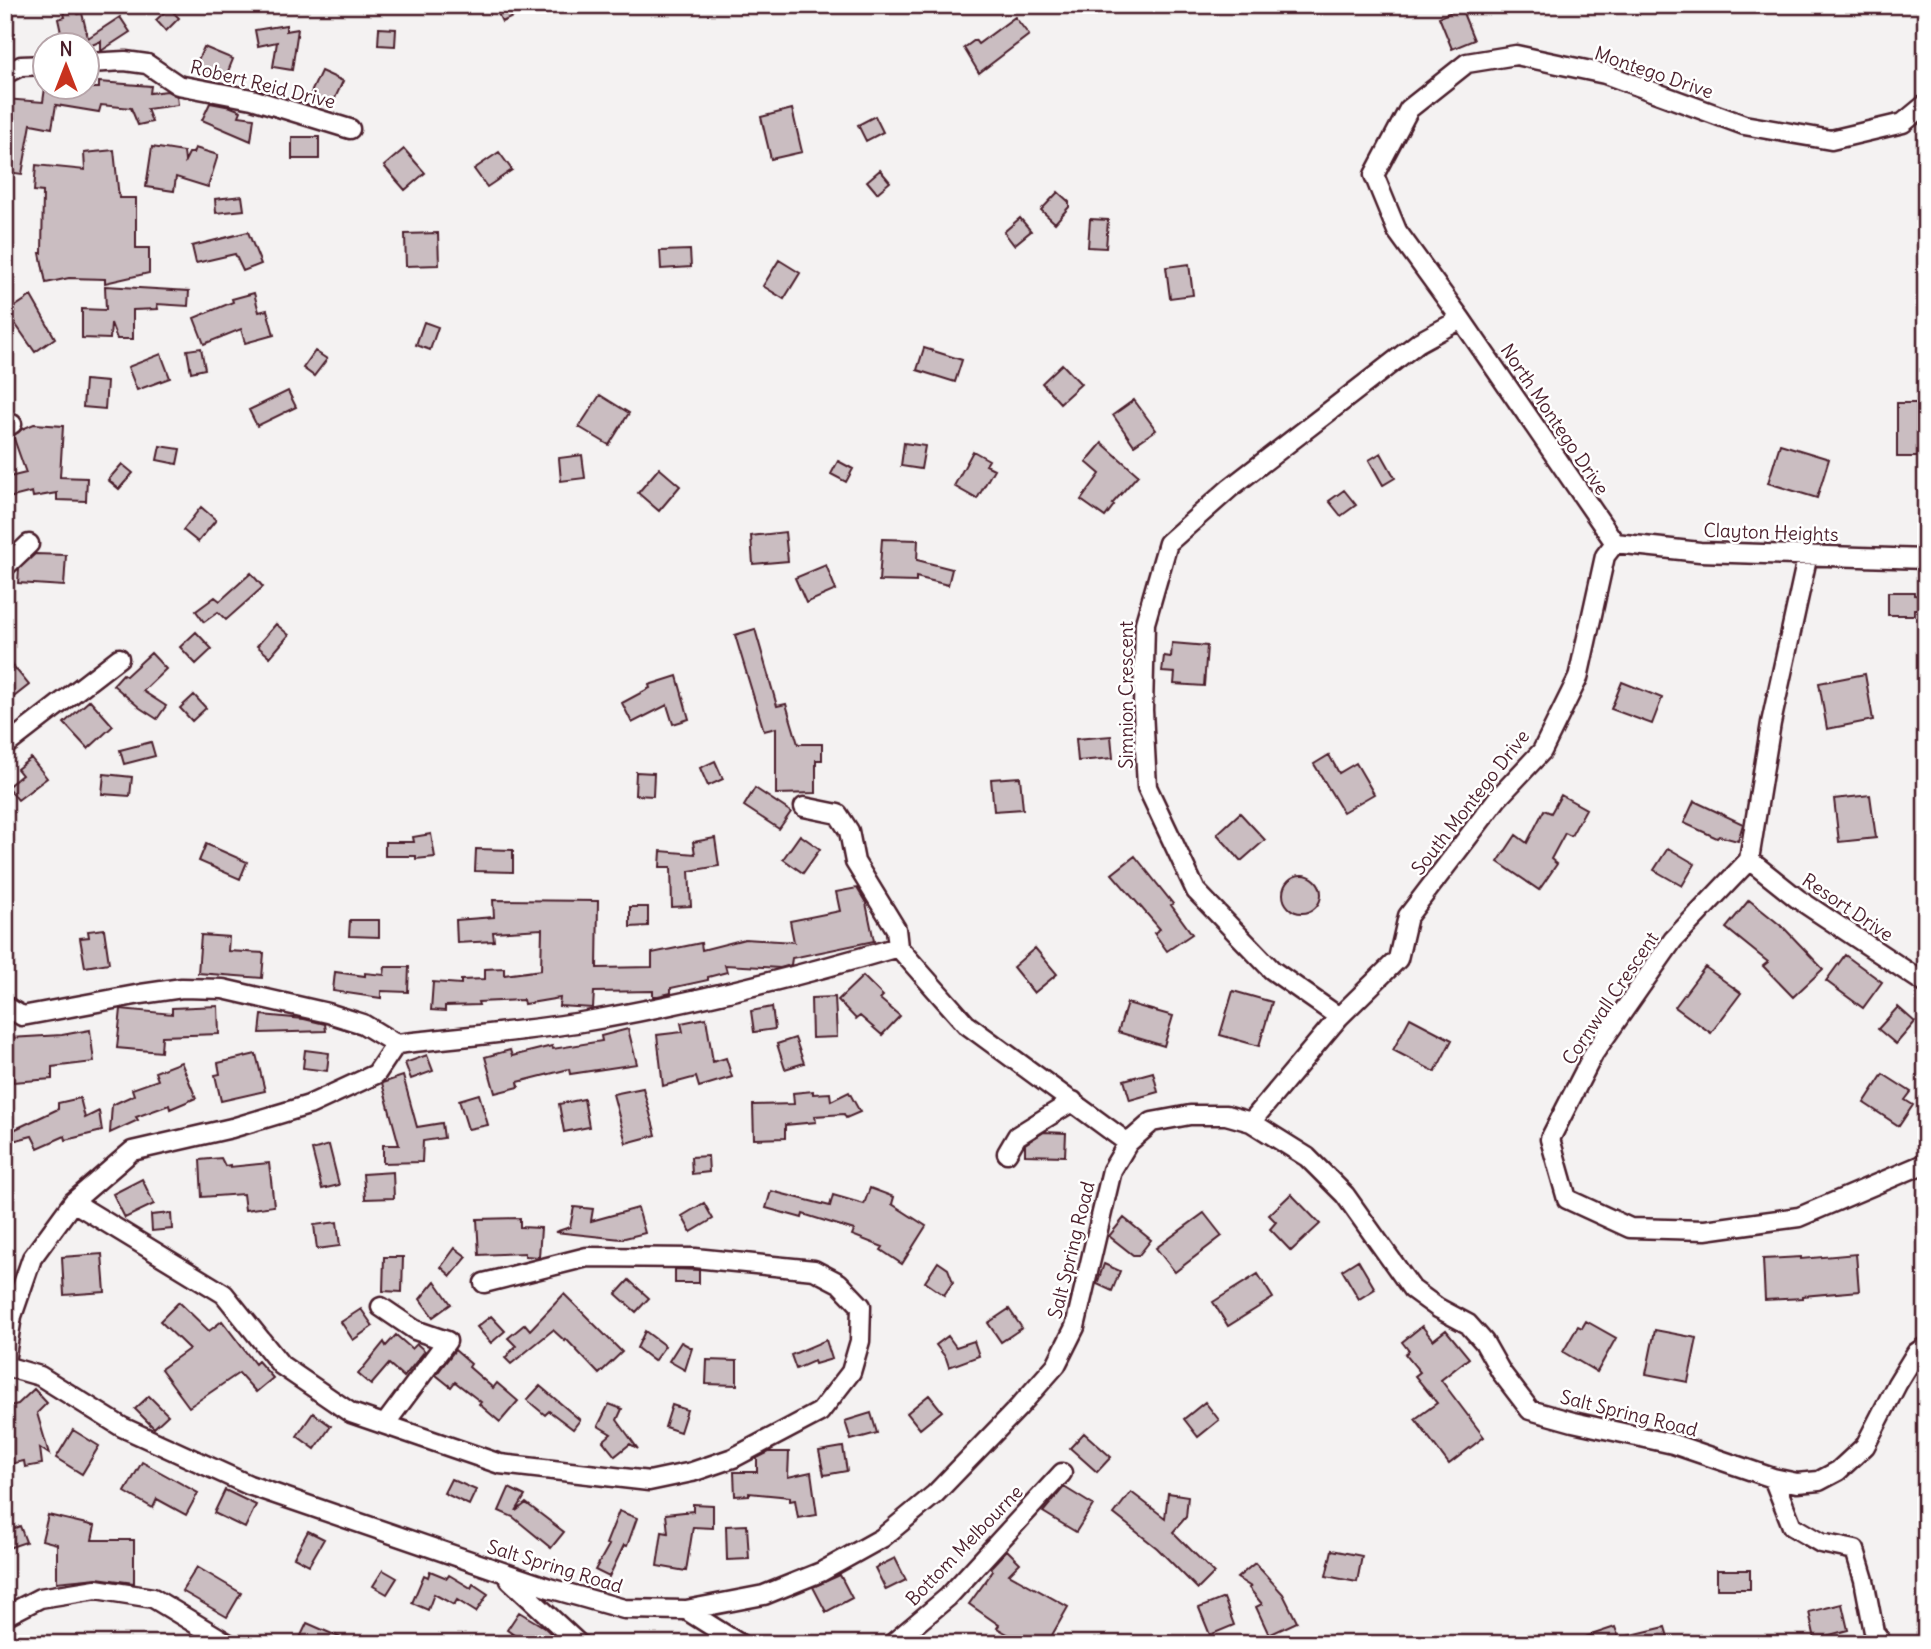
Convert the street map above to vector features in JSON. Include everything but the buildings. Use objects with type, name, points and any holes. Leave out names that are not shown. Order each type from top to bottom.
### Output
[{"type":"street","name":"Montego Drive","points":[[1461,319],[1397,231],[1374,175],[1409,109],[1467,63],[1516,55],[1605,74],[1744,125],[1831,140],[1903,123],[1926,104]]},
{"type":"street","name":"Robert Reid Drive","points":[[102,62],[125,61],[147,64],[178,85],[252,99],[350,129]]},
{"type":"street","points":[[5,74],[21,66],[32,66]]},
{"type":"street","name":"North Montego Drive","points":[[1461,319],[1615,543]]},
{"type":"street","name":"Simnion Crescent","points":[[1339,1017],[1272,970],[1196,891],[1147,788],[1143,710],[1145,623],[1168,543],[1230,488],[1419,342],[1461,319]]},
{"type":"street","name":"Clayton Heights","points":[[1615,543],[1700,552],[1926,559]]},
{"type":"street","name":"South Montego Drive","points":[[1251,1122],[1339,1017],[1398,958],[1408,916],[1497,799],[1542,751],[1578,678],[1605,556],[1615,543]]},
{"type":"street","points":[[5,567],[29,544]]},
{"type":"street","points":[[1749,860],[1771,723],[1808,554]]},
{"type":"street","points":[[5,746],[119,658]]},
{"type":"street","points":[[804,807],[838,814],[849,831],[855,862],[896,929],[898,947],[965,1024],[1128,1143]]},
{"type":"street","name":"Resort Drive","points":[[1749,860],[1798,899],[1926,984]]},
{"type":"street","name":"Cornwall Crescent","points":[[1749,860],[1673,940],[1594,1053],[1550,1139],[1567,1199],[1630,1228],[1705,1230],[1800,1217],[1926,1163]]},
{"type":"street","points":[[5,1006],[22,1016],[182,988],[223,989],[328,1013],[363,1024],[396,1044],[574,1023],[661,1007],[761,985],[898,947]]},
{"type":"street","points":[[5,1364],[12,1315],[32,1258],[73,1202],[132,1151],[232,1128],[309,1105],[376,1073],[396,1044]]},
{"type":"street","points":[[1007,1153],[1017,1136],[1073,1101]]},
{"type":"street","name":"Salt Spring Road","points":[[5,1364],[40,1376],[122,1427],[249,1485],[505,1575],[624,1609],[686,1610],[764,1595],[821,1572],[882,1538],[935,1494],[1018,1408],[1056,1365],[1075,1327],[1112,1170],[1128,1143],[1152,1122],[1190,1115],[1226,1115],[1251,1122],[1307,1157],[1345,1195],[1412,1289],[1438,1308],[1468,1324],[1484,1342],[1501,1372],[1530,1410],[1674,1444],[1773,1478],[1797,1483],[1819,1482],[1838,1471],[1865,1446],[1897,1384],[1916,1353],[1926,1346]]},
{"type":"street","points":[[73,1202],[225,1294],[281,1365],[351,1413],[500,1464],[649,1480],[692,1472],[733,1458],[820,1412],[851,1372],[860,1341],[861,1306],[839,1283],[814,1270],[695,1258],[587,1257],[484,1283]]},
{"type":"street","points":[[381,1307],[415,1330],[447,1341],[384,1424]]},
{"type":"street","name":"Bottom Melbourne","points":[[892,1644],[948,1597],[1062,1473]]},
{"type":"street","points":[[1773,1478],[1792,1525],[1821,1543],[1855,1550],[1874,1632],[1882,1644]]},
{"type":"street","points":[[505,1575],[579,1644]]},
{"type":"street","points":[[5,1616],[40,1598],[96,1589],[153,1598],[229,1644]]},
{"type":"street","points":[[686,1610],[740,1644]]}]
